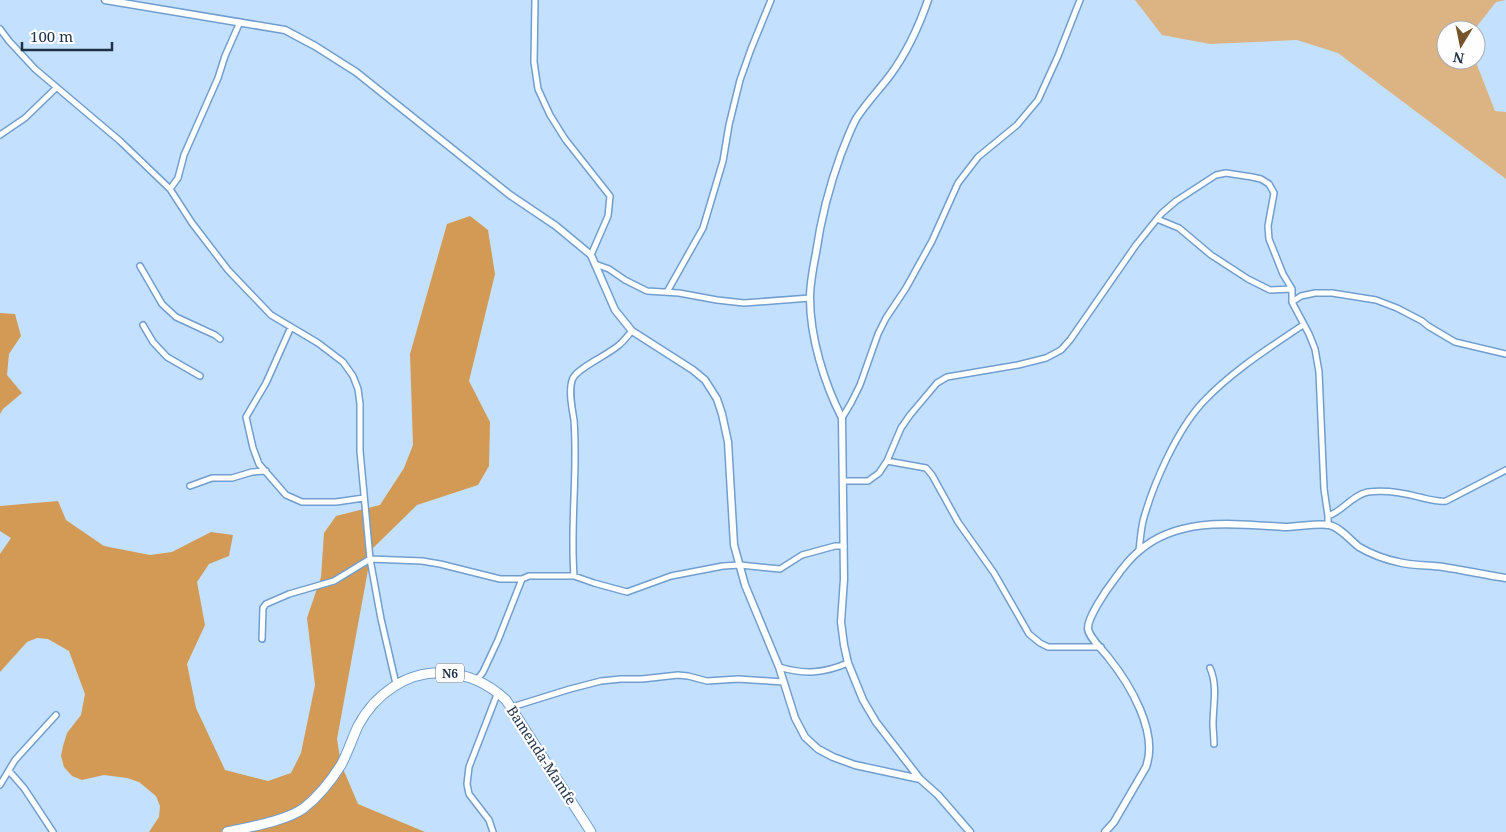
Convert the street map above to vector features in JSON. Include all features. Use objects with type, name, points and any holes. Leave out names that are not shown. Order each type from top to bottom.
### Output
[{"type":"highway","name":"Bamenda-Mamfe","points":[[228,832],[270,822],[297,812],[316,797],[331,779],[341,764],[358,726],[366,713],[381,696],[396,684],[412,677],[437,673],[451,673],[470,677],[498,692],[512,707],[591,832]]},
{"type":"street","points":[[105,0],[286,30],[356,72],[510,195],[556,226],[591,255],[599,277],[616,310],[632,331],[693,370],[705,380],[717,399],[728,442],[734,545],[745,585],[780,667],[791,707],[805,736],[818,749],[833,757],[855,765],[920,779]]},
{"type":"street","points":[[535,0],[534,62],[538,89],[550,115],[565,138],[610,196],[608,216],[591,255]]},
{"type":"street","points":[[667,292],[703,228],[723,161],[729,125],[740,80],[771,0]]},
{"type":"street","points":[[928,0],[923,17],[903,55],[892,73],[856,120],[849,134],[824,207],[812,272],[810,298],[814,337],[819,357],[834,402],[842,418],[844,579],[841,622],[848,663],[863,700],[876,722],[920,779],[938,795],[970,832]]},
{"type":"street","points":[[842,418],[860,384],[878,334],[932,241],[958,183],[973,162],[1017,125],[1038,100],[1080,0]]},
{"type":"street","points":[[170,188],[178,178],[184,155],[214,86],[231,39],[240,22]]},
{"type":"street","points":[[0,29],[35,69],[120,141],[170,188],[192,223],[228,270],[271,315],[318,343],[337,357],[353,376],[358,389],[360,404],[360,451],[370,559],[396,684]]},
{"type":"street","points":[[0,135],[25,118],[56,88]]},
{"type":"street","points":[[843,481],[868,481],[879,473],[887,461],[901,428],[910,415],[937,383],[947,376],[1018,365],[1046,358],[1061,350],[1070,340],[1136,245],[1157,219],[1176,201],[1216,174],[1226,172],[1261,179],[1269,184],[1274,193],[1268,226],[1269,239],[1283,274],[1292,289],[1292,302],[1315,349],[1319,372],[1324,489],[1328,524]]},
{"type":"street","points":[[1157,219],[1179,228],[1211,255],[1248,279],[1270,290],[1292,289]]},
{"type":"street","points":[[595,264],[609,269],[625,280],[647,290],[744,302],[810,298]]},
{"type":"street","points":[[140,266],[162,304],[176,317],[220,339]]},
{"type":"street","points":[[1292,302],[1301,296],[1315,292],[1376,300],[1422,321],[1455,342],[1506,354]]},
{"type":"street","points":[[143,325],[153,342],[167,357],[200,376]]},
{"type":"street","points":[[1139,551],[1143,522],[1156,481],[1174,444],[1202,403],[1238,371],[1303,325]]},
{"type":"street","points":[[291,327],[266,384],[246,417],[253,448],[259,464],[286,495],[302,502],[336,502],[364,498]]},
{"type":"street","points":[[574,576],[575,439],[572,382],[579,371],[619,345],[632,331]]},
{"type":"street","points":[[887,461],[926,468],[932,475],[962,529],[994,573],[1029,634],[1048,647],[1101,648]]},
{"type":"street","points":[[1328,516],[1366,493],[1391,493],[1417,496],[1440,502],[1446,501],[1506,470]]},
{"type":"street","points":[[190,486],[212,478],[232,478],[252,472],[266,471]]},
{"type":"street","points":[[1107,832],[1146,767],[1149,758],[1149,744],[1144,720],[1134,696],[1124,677],[1089,633],[1088,623],[1111,584],[1125,565],[1139,551],[1170,533],[1202,525],[1240,524],[1293,527],[1328,524],[1361,548],[1382,558],[1400,563],[1466,570],[1506,578]]},
{"type":"street","points":[[262,639],[263,608],[266,604],[289,594],[334,581],[370,559],[431,563],[500,579],[522,579],[530,576],[574,576],[627,592],[671,576],[723,566],[740,565],[780,569],[802,555],[835,546],[844,546]]},
{"type":"street","points":[[477,680],[490,657],[522,579]]},
{"type":"street","points":[[780,667],[809,673],[828,670],[848,663]]},
{"type":"street","points":[[1210,668],[1214,678],[1214,744]]},
{"type":"street","points":[[512,707],[570,689],[602,681],[621,679],[678,675],[707,681],[738,679],[783,682]]},
{"type":"street","points":[[493,832],[489,820],[469,794],[467,777],[469,767],[498,692]]},
{"type":"street","points":[[0,785],[15,760],[56,715]]},
{"type":"street","points":[[9,771],[24,788],[53,832]]},
{"type":"shaded area","points":[[1135,0],[1506,0],[1496,2],[1482,20],[1436,20],[1436,70],[1479,70],[1495,111],[1506,112],[1506,179],[1338,53],[1297,40],[1210,44],[1162,35]]},
{"type":"shaded area","points":[[470,216],[488,230],[495,274],[469,381],[490,422],[489,466],[478,485],[417,505],[369,552],[370,559],[337,739],[341,764],[358,804],[425,832],[149,832],[159,817],[160,806],[156,796],[139,782],[127,778],[104,775],[82,780],[72,776],[64,767],[61,756],[63,746],[67,733],[81,715],[85,694],[69,651],[48,639],[37,638],[27,642],[0,672],[0,554],[11,538],[0,531],[0,506],[58,501],[66,520],[104,546],[150,555],[172,552],[211,532],[233,535],[229,556],[209,564],[197,582],[205,625],[187,664],[196,708],[225,770],[268,781],[291,773],[301,753],[315,685],[307,618],[321,577],[324,533],[336,516],[380,505],[404,468],[413,445],[410,354],[447,224]]},
{"type":"shaded area","points":[[0,313],[15,314],[21,336],[9,354],[7,375],[22,393],[3,409],[0,414]]}]
